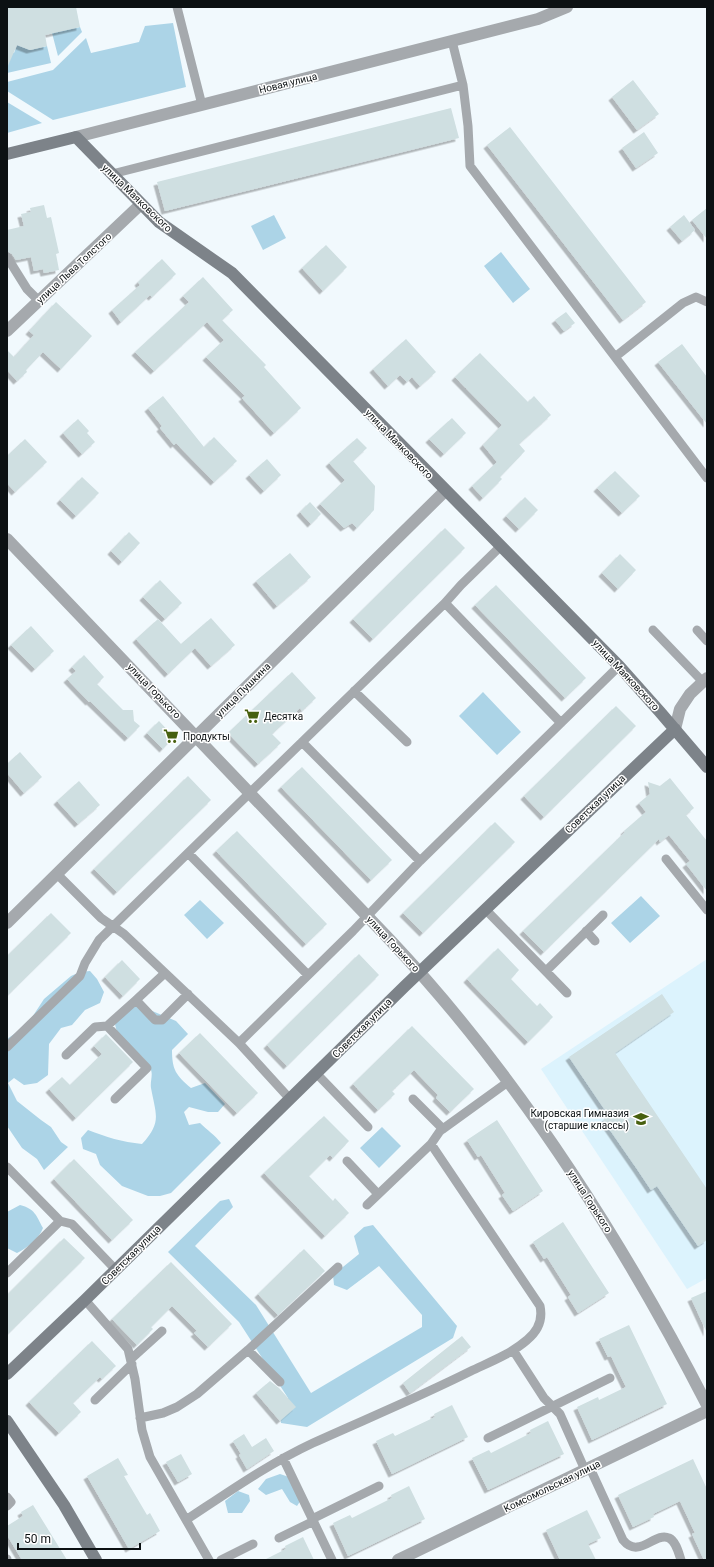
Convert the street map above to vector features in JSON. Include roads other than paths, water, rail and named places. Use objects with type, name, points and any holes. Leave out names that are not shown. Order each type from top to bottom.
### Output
[{"type":"street","name":"Новая улица","points":[[7,154],[538,19],[567,7]]},
{"type":"street","name":"улица Маяковского","points":[[76,137],[159,222],[175,235],[214,260],[232,274],[619,666],[707,767]]},
{"type":"street","name":"улица Льва Толстого","points":[[7,331],[141,204]]},
{"type":"street","name":"улица Пушкина","points":[[7,923],[445,491]]},
{"type":"street","name":"улица Горького","points":[[7,539],[197,736],[420,972],[451,1008],[508,1082],[580,1184],[629,1261],[681,1354],[707,1405]]},
{"type":"street","points":[[675,729],[680,709],[690,694],[705,680]]},
{"type":"street","name":"Советская улица","points":[[7,1374],[86,1300],[485,909],[675,729]]},
{"type":"street","name":"Комсомольская улица","points":[[398,1560],[707,1411]]},
{"type":"street","points":[[7,1422],[64,1505],[96,1560]]},
{"type":"lane","points":[[177,7],[202,105]]},
{"type":"lane","points":[[452,41],[462,85],[468,126],[470,166],[707,478]]},
{"type":"lane","points":[[112,174],[462,85]]},
{"type":"lane","points":[[7,257],[27,289],[39,301]]},
{"type":"lane","points":[[615,357],[683,303],[696,297],[707,302]]},
{"type":"lane","points":[[7,1047],[80,976],[85,963],[99,940],[249,792],[445,603],[461,585],[501,546]]},
{"type":"lane","points":[[445,603],[560,723]]},
{"type":"lane","points":[[653,630],[705,680]]},
{"type":"lane","points":[[697,630],[707,641]]},
{"type":"lane","points":[[239,1043],[367,917],[420,861],[619,666]]},
{"type":"lane","points":[[354,690],[407,742]]},
{"type":"lane","points":[[302,742],[420,861]]},
{"type":"lane","points":[[188,853],[308,975]]},
{"type":"lane","points":[[666,859],[707,910]]},
{"type":"lane","points":[[57,874],[101,918],[124,934],[239,1043],[290,1099]]},
{"type":"lane","points":[[485,909],[567,993]]},
{"type":"lane","points":[[546,971],[603,915]]},
{"type":"lane","points":[[586,931],[595,941]]},
{"type":"lane","points":[[66,1055],[95,1027],[107,1026],[165,973]]},
{"type":"lane","points":[[136,1000],[155,1020],[162,1020],[188,994]]},
{"type":"lane","points":[[107,1026],[147,1068],[115,1099]]},
{"type":"lane","points":[[316,1073],[368,1127]]},
{"type":"lane","points":[[367,1205],[431,1144],[443,1129],[508,1082]]},
{"type":"lane","points":[[413,1099],[443,1129]]},
{"type":"lane","points":[[186,1520],[251,1477],[283,1458],[447,1383],[513,1350],[536,1332],[540,1324],[542,1314],[540,1306],[431,1144]]},
{"type":"lane","points":[[347,1162],[378,1194]]},
{"type":"lane","points":[[7,1167],[60,1221],[72,1224],[116,1270]]},
{"type":"lane","points":[[7,1273],[60,1221]]},
{"type":"lane","points":[[140,1418],[163,1413],[177,1407],[197,1394],[248,1350],[338,1267]]},
{"type":"lane","points":[[86,1300],[128,1349],[132,1362],[142,1430],[150,1457],[209,1560]]},
{"type":"lane","points":[[95,1400],[162,1331]]},
{"type":"lane","points":[[248,1350],[280,1382]]},
{"type":"lane","points":[[513,1350],[544,1398],[560,1414],[623,1540],[628,1546],[638,1547],[663,1537],[669,1537],[673,1542],[681,1560]]},
{"type":"lane","points":[[488,1438],[610,1378]]},
{"type":"lane","points":[[283,1458],[332,1560]]},
{"type":"lane","points":[[279,1538],[379,1486]]},
{"type":"lane","points":[[7,1497],[11,1502],[7,1506]]},
{"type":"lane","points":[[221,1560],[252,1544]]},
{"type":"place","name":"Десятка","points":[[252,716]]},
{"type":"place","name":"Продукты","points":[[171,736]]},
{"type":"place","name":"Кировская Гимназия (старшие классы)","points":[[641,1119]]}]
